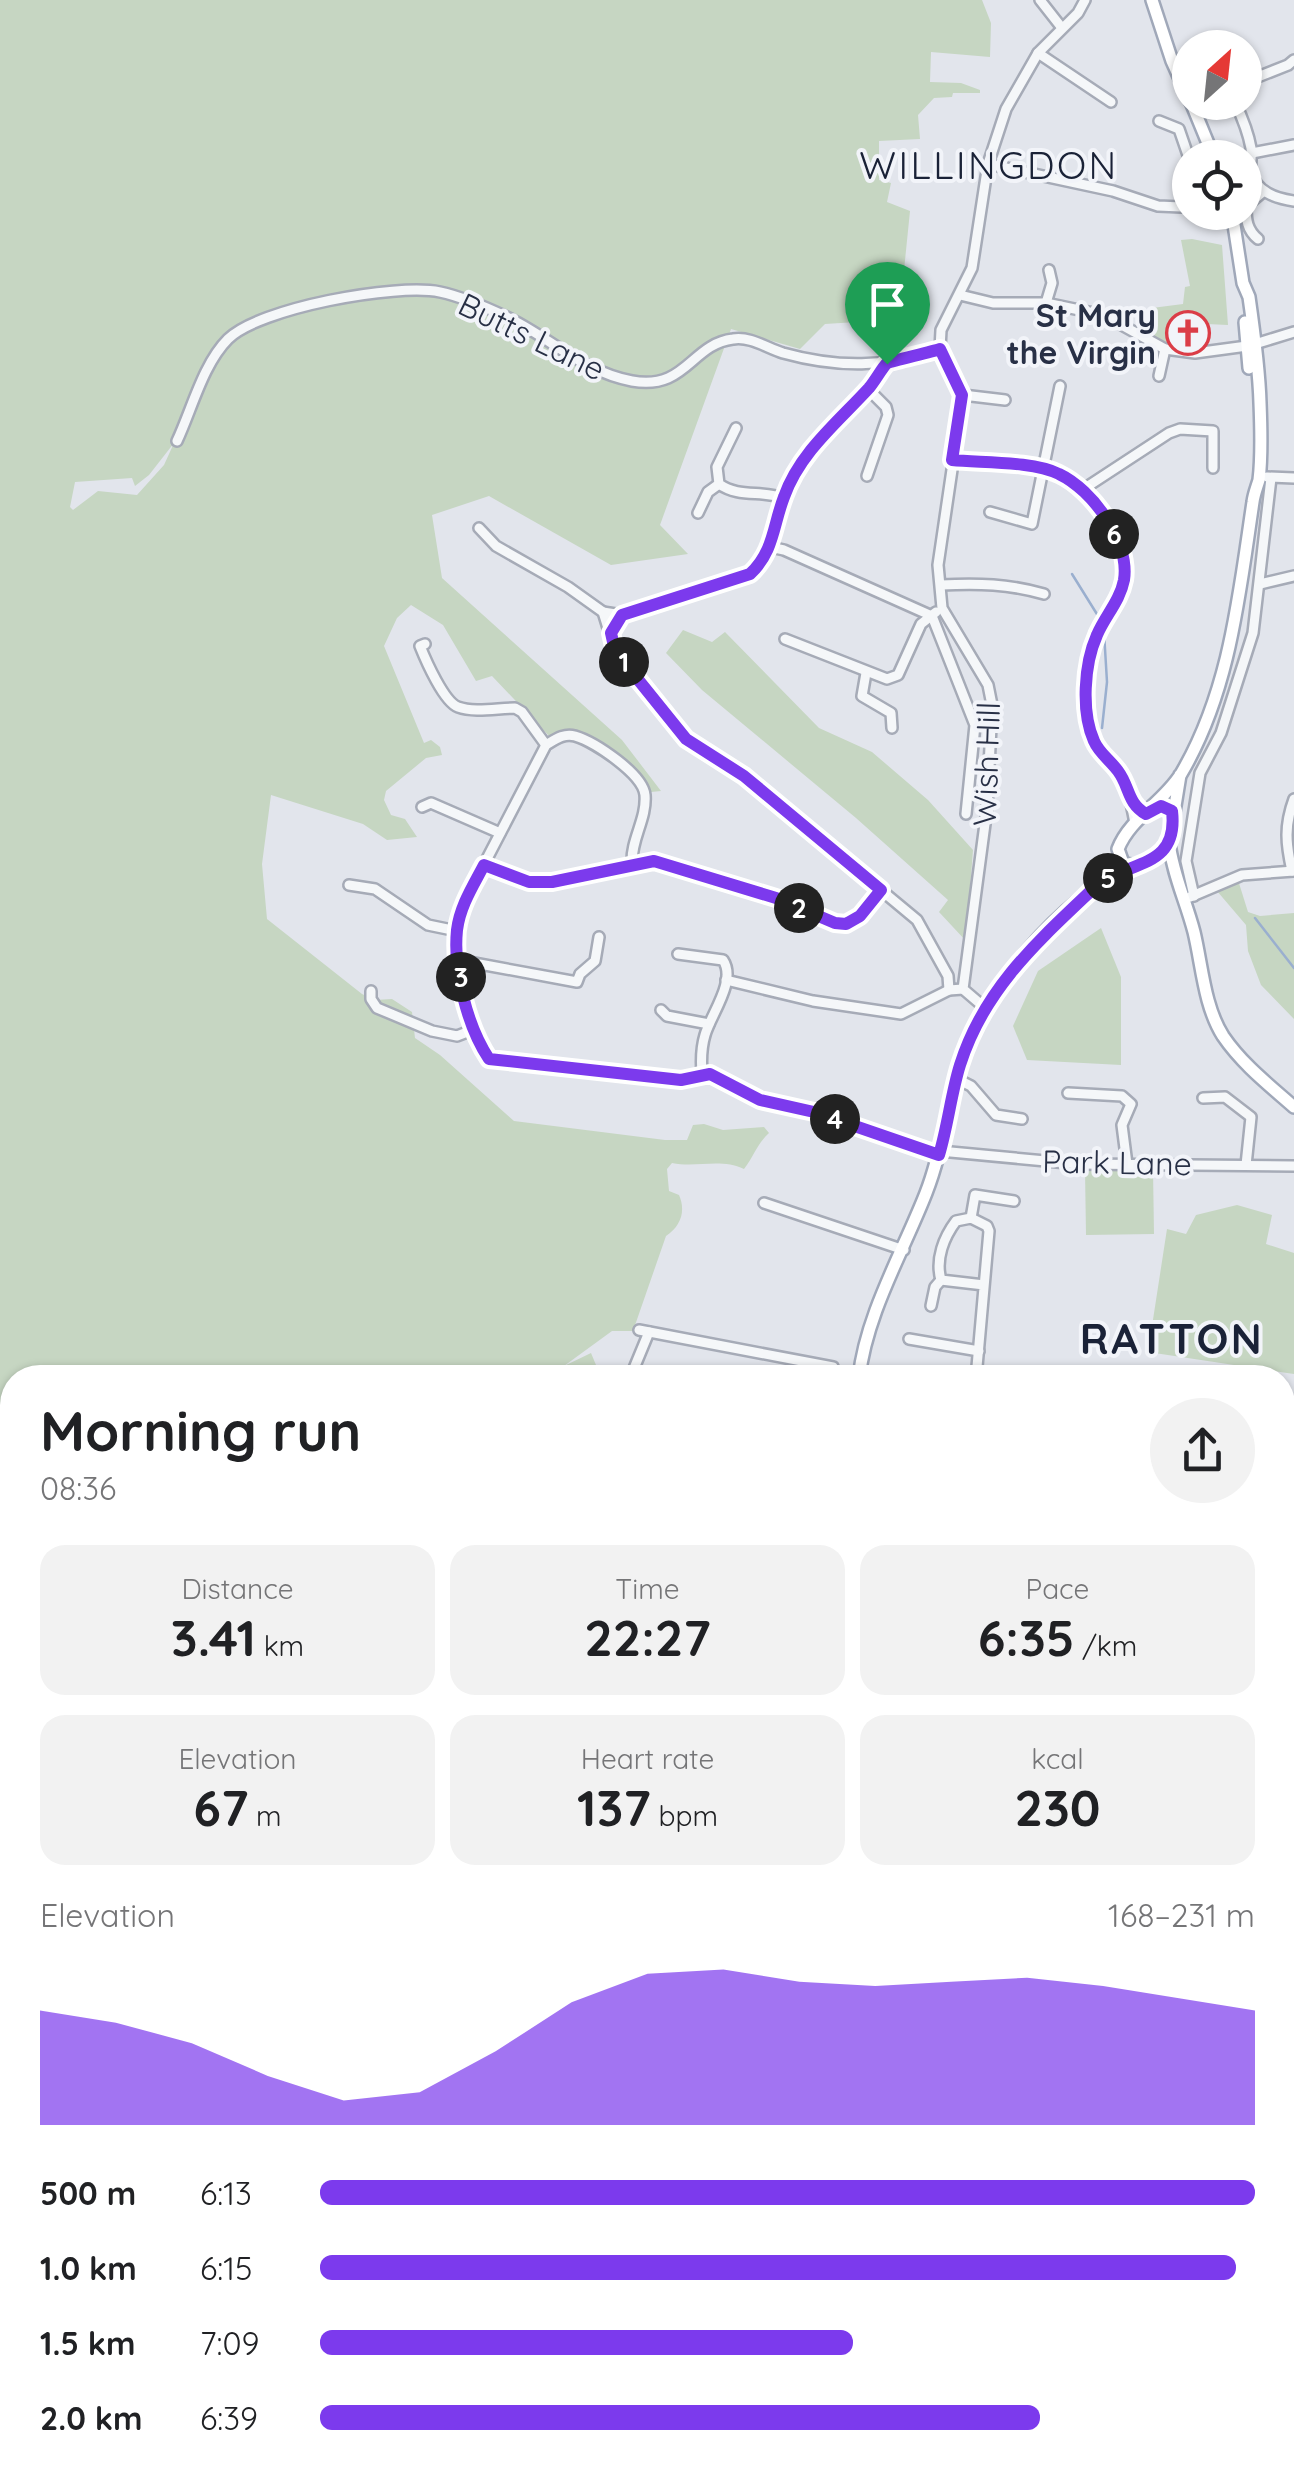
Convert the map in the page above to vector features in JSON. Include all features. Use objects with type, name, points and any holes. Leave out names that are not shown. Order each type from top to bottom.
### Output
[{"type":"main road","points":[[1152,0],[1172,62]]},
{"type":"main road","points":[[1174,878],[1169,842],[1172,818],[1182,770],[1227,654],[1238,610],[1253,496],[1249,296],[1235,230]]},
{"type":"main road","points":[[1252,345],[1265,477],[1253,496]]},
{"type":"main road","points":[[861,1365],[864,1345],[940,1153],[957,1079],[984,1007],[1023,957],[1102,881],[1125,833],[1182,770]]},
{"type":"main road","points":[[1148,812],[1165,806],[1172,811],[1172,818]]},
{"type":"main road","points":[[1102,881],[1160,855],[1169,842]]},
{"type":"main road","points":[[1118,854],[1122,863],[1160,865],[1188,898],[1209,1000],[1221,1033],[1247,1066],[1294,1107]]},
{"type":"street","points":[[1040,0],[1062,28]]},
{"type":"street","points":[[1005,400],[962,395],[940,349],[940,330],[972,268],[988,164],[1006,109],[1038,54],[1085,0]]},
{"type":"street","points":[[1038,54],[1111,102]]},
{"type":"street","points":[[1262,74],[1294,60]]},
{"type":"street","points":[[1159,121],[1179,129],[1183,140]]},
{"type":"street","points":[[1262,151],[1294,145]]},
{"type":"street","points":[[988,164],[1113,190],[1172,207]]},
{"type":"street","points":[[1258,240],[1246,221],[1246,206],[1264,190],[1294,201]]},
{"type":"street","points":[[1046,303],[1052,283],[1049,270]]},
{"type":"street","name":"Butts Lane","points":[[177,441],[218,352],[241,328],[268,316],[378,292],[413,289],[460,297],[515,321],[609,376],[630,381],[668,380],[716,344],[735,338],[817,363],[887,364],[940,349]]},
{"type":"street","points":[[960,295],[994,303],[1046,303],[1109,318],[1165,349],[1195,352],[1252,345],[1294,332]]},
{"type":"street","points":[[1159,376],[1165,349]]},
{"type":"street","points":[[479,528],[496,546],[568,586],[603,612],[622,615],[750,574],[763,562],[770,547],[783,498],[796,470],[887,364]]},
{"type":"street","points":[[990,512],[1032,524],[1060,386]]},
{"type":"street","points":[[867,476],[888,416],[886,408],[868,390]]},
{"type":"street","name":"Wish Hill","points":[[962,395],[938,564],[942,608],[988,686],[992,705],[988,809],[963,989]]},
{"type":"street","points":[[1082,490],[1180,430],[1214,426],[1213,468]]},
{"type":"street","points":[[719,484],[718,468],[736,428]]},
{"type":"street","points":[[952,460],[1059,474],[1082,490],[1111,528],[1124,570],[1116,603],[1091,652],[1089,725],[1094,743],[1121,775],[1135,823]]},
{"type":"street","points":[[1294,478],[1265,477],[1260,584],[1253,633],[1221,733],[1200,774],[1186,861],[1188,898],[1242,875],[1293,871],[1285,838],[1286,820],[1294,799]]},
{"type":"street","points":[[719,484],[729,491],[783,498]]},
{"type":"street","points":[[698,513],[708,492],[719,484]]},
{"type":"street","points":[[770,547],[932,616],[975,725],[966,814]]},
{"type":"street","points":[[1260,584],[1294,576]]},
{"type":"street","points":[[941,586],[983,583],[1044,594]]},
{"type":"street","points":[[785,639],[888,679],[898,675],[921,624],[942,608]]},
{"type":"street","points":[[603,612],[615,651],[686,739],[744,776],[916,920],[948,976],[949,990]]},
{"type":"street","points":[[611,633],[622,615]]},
{"type":"street","points":[[425,644],[420,646],[427,664],[451,703],[460,708],[515,708],[546,744]]},
{"type":"street","points":[[866,672],[862,696],[890,714],[892,728]]},
{"type":"street","points":[[632,863],[631,846],[645,810],[644,788],[632,771],[578,737],[563,736],[546,744],[464,903],[457,931],[458,960],[475,1029],[489,1059],[681,1080],[702,1074],[701,1058],[709,1024],[728,967],[723,960],[678,954]]},
{"type":"street","points":[[1182,770],[1200,774]]},
{"type":"street","points":[[428,802],[500,833]]},
{"type":"street","points":[[1131,804],[1148,812]]},
{"type":"street","points":[[484,865],[529,882],[552,882],[654,861],[846,924],[860,916],[881,890]]},
{"type":"street","points":[[350,884],[375,888],[428,924],[457,931]]},
{"type":"street","points":[[458,960],[577,982],[595,961],[599,937]]},
{"type":"street","points":[[726,980],[813,1001],[900,1014],[949,990],[963,989],[984,1007]]},
{"type":"street","points":[[371,991],[377,1008],[432,1030],[457,1036],[475,1029]]},
{"type":"street","points":[[661,1010],[667,1016],[709,1024]]},
{"type":"street","name":"Park Lane","points":[[702,1074],[722,1077],[760,1100],[814,1112],[940,1153],[1048,1163],[1294,1166]]},
{"type":"street","points":[[957,1079],[971,1086],[996,1115],[1022,1118]]},
{"type":"street","points":[[1068,1093],[1122,1096],[1131,1104],[1122,1125],[1127,1164]]},
{"type":"street","points":[[1203,1098],[1225,1097],[1251,1116],[1246,1165]]},
{"type":"street","points":[[971,1218],[975,1195],[1014,1200]]},
{"type":"street","points":[[764,1203],[904,1250]]},
{"type":"street","points":[[940,1280],[938,1268],[956,1221],[971,1218],[987,1226],[977,1365]]},
{"type":"street","points":[[940,1280],[984,1285]]},
{"type":"street","points":[[931,1306],[934,1287],[940,1280]]},
{"type":"street","points":[[634,1365],[644,1331],[822,1365]]},
{"type":"street","points":[[909,1339],[979,1351]]},
{"type":"green space","points":[[0,0],[982,0],[991,23],[990,57],[931,52],[930,82],[961,83],[980,93],[934,98],[918,115],[920,139],[879,141],[879,180],[891,183],[887,202],[910,211],[901,300],[888,320],[825,324],[800,349],[731,329],[660,525],[688,554],[611,565],[489,496],[432,515],[442,578],[622,740],[661,791],[651,792],[619,761],[593,746],[579,740],[551,738],[492,676],[476,681],[443,625],[411,605],[397,618],[384,646],[424,743],[431,740],[440,747],[442,755],[426,758],[386,791],[384,800],[391,815],[405,819],[417,837],[387,840],[363,824],[271,795],[262,864],[267,919],[362,994],[375,1000],[392,999],[412,1012],[415,1038],[440,1055],[514,1121],[665,1140],[687,1140],[693,1125],[704,1124],[723,1130],[764,1127],[769,1133],[744,1169],[726,1164],[672,1163],[667,1169],[669,1191],[679,1195],[681,1201],[681,1218],[666,1236],[633,1331],[612,1331],[565,1365],[0,1365]],"holes":[[[174,443],[164,465],[137,495],[98,491],[73,510],[70,507],[75,482],[132,478],[135,486]]]},
{"type":"green space","points":[[1181,240],[1222,245],[1228,325],[1207,324],[1206,347],[1168,346],[1146,335],[1152,308],[1183,304],[1185,287],[1190,286]]},
{"type":"green space","points":[[683,630],[712,642],[725,632],[819,728],[872,752],[928,800],[973,850],[966,941],[939,912],[948,900],[702,690],[666,653]]},
{"type":"green space","points":[[1238,880],[1248,912],[1260,916],[1294,913],[1294,1019],[1261,985],[1248,951],[1246,925],[1217,891]]},
{"type":"green space","points":[[1101,928],[1121,977],[1121,1065],[1027,1060],[1013,1026],[1038,971]]},
{"type":"green space","points":[[1153,1170],[1154,1234],[1086,1235],[1085,1171]]},
{"type":"green space","points":[[1237,1205],[1272,1215],[1266,1244],[1294,1253],[1294,1365],[1234,1365],[1148,1352],[1167,1229],[1186,1234],[1196,1215]]},
{"type":"green space","points":[[591,1353],[596,1365],[566,1365]]},
{"type":"waterway","points":[[1072,574],[1100,619]]},
{"type":"waterway","points":[[1102,728],[1107,682],[1104,632]]},
{"type":"waterway","points":[[1255,918],[1294,968]]},
{"type":"place","name":"St Mary the Virgin","points":[[1188,333]]},
{"type":"district","name":"WILLINGDON","points":[[989,165]]},
{"type":"district","name":"RATTON","points":[[1172,1338]]},
{"type":"route","points":[[940,349],[962,395],[952,460],[1059,474],[1082,490],[1111,528],[1120,547],[1124,584],[1091,652],[1089,725],[1101,754],[1121,775],[1131,804],[1146,814],[1161,806],[1172,811],[1167,846],[1154,859],[1102,881],[1004,978],[984,1007],[959,1067],[939,1155],[814,1112],[760,1100],[710,1074],[681,1080],[489,1059],[463,987],[457,931],[464,903],[484,865],[529,882],[552,882],[654,861],[846,924],[860,916],[881,890],[744,776],[686,739],[615,651],[611,633],[622,615],[736,580],[763,562],[796,470],[887,364],[940,349]]}]
